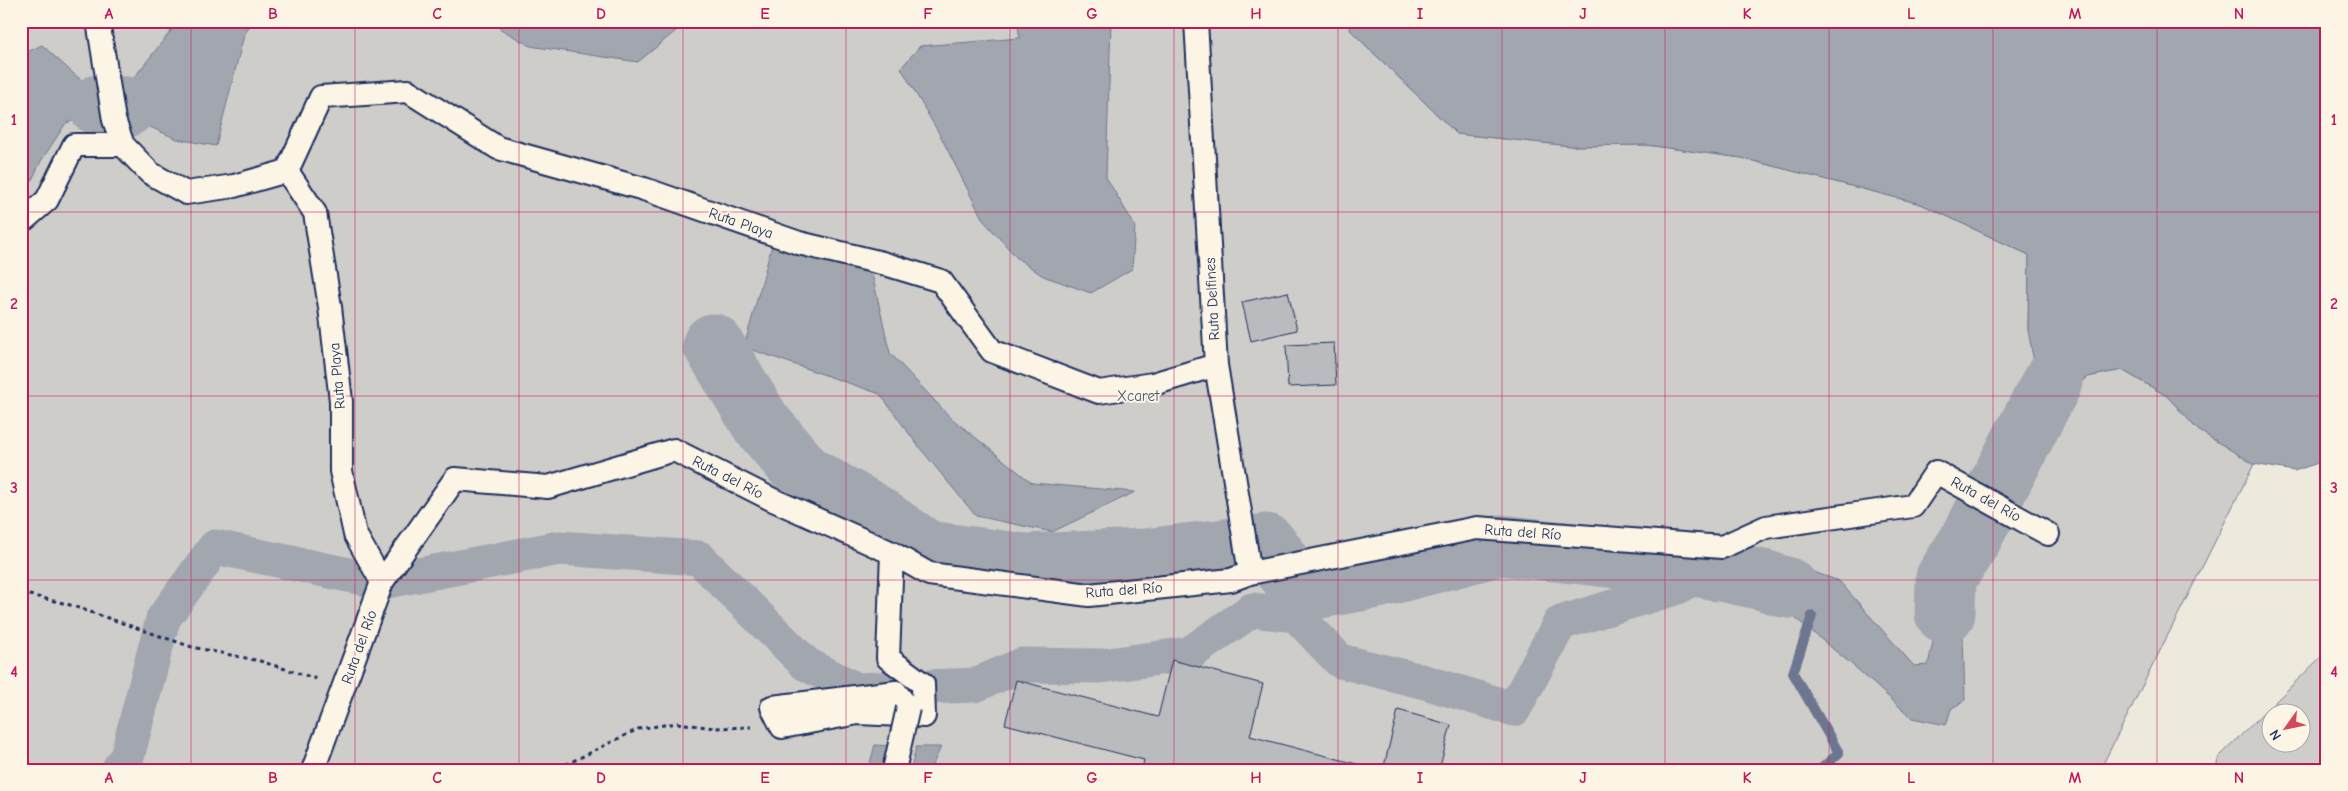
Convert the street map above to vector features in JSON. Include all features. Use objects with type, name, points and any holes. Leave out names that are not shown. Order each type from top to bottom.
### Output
[{"type":"street","points":[[98,21],[114,120],[123,145],[150,173],[186,193],[234,186],[288,171]]},
{"type":"street","name":"Ruta Delfines","points":[[1196,21],[1216,365],[1250,574]]},
{"type":"street","name":"Ruta Playa","points":[[382,582],[355,534],[341,471],[341,401],[330,307],[315,214],[288,171],[321,97],[408,91],[498,148],[644,189],[799,243],[882,262],[941,281],[992,352],[1099,392],[1153,384],[1216,365]]},
{"type":"street","points":[[21,220],[47,200],[74,145],[123,145]]},
{"type":"street","name":"Ruta del Río","points":[[313,770],[382,582],[455,479],[548,487],[674,450],[771,499],[892,553],[928,574],[1089,594],[1231,580],[1250,574],[1477,528],[1722,547],[1766,527],[1913,506],[1936,472],[2048,534]]},
{"type":"street","points":[[892,553],[888,658],[923,684],[924,716],[858,713],[782,727],[772,707],[896,692],[908,708],[894,770]]},
{"type":"path","points":[[21,593],[67,604],[192,647],[260,662],[344,687]]},
{"type":"path","points":[[560,770],[580,757],[638,729],[677,723],[714,728],[782,727]]},
{"type":"green space","name":"Xcaret","points":[[21,21],[1352,21],[1350,30],[1457,134],[1571,146],[1646,145],[1742,158],[1921,204],[2029,255],[2028,330],[2069,392],[2087,377],[2122,370],[2167,396],[2198,430],[2254,464],[2100,770],[21,770]]},
{"type":"green space","points":[[2327,651],[2327,770],[2215,770],[2219,757],[2260,717],[2260,754],[2310,754],[2310,704],[2273,704]]},
{"type":"shaded area","points":[[179,21],[253,21],[244,35],[216,146],[177,139],[132,119],[120,95]]},
{"type":"shaded area","points":[[504,21],[688,21],[638,62],[530,46],[499,28]]},
{"type":"shaded area","points":[[1017,21],[1111,21],[1106,177],[1135,226],[1132,269],[1091,293],[1043,276],[1017,258],[983,220],[940,135],[901,68],[920,46],[1020,38]]},
{"type":"shaded area","points":[[1352,21],[2327,21],[2327,460],[2294,471],[2254,464],[2198,430],[2167,396],[2122,370],[2087,377],[2069,392],[2036,373],[2028,330],[2029,255],[1921,204],[1742,158],[1646,145],[1571,146],[1457,134],[1350,30]]},
{"type":"shaded area","points":[[42,45],[75,75],[101,95],[96,114],[66,123],[41,161],[30,184],[21,189],[21,135],[26,132],[21,122],[21,55]]},
{"type":"shaded area","points":[[774,238],[870,265],[890,353],[950,417],[1032,483],[1135,492],[1052,532],[976,516],[919,447],[880,394],[744,347]]},
{"type":"shaded area","points":[[1956,525],[1988,549],[1968,568],[1962,603],[1965,700],[1951,709],[1946,725],[1912,718],[1855,667],[1773,600],[1711,600],[1706,568],[1749,561],[1808,570],[1839,581],[1914,666],[1928,665],[1933,642],[1924,609],[1932,568]]},
{"type":"shaded area","points":[[875,745],[890,746],[886,770],[868,770]]},
{"type":"shaded area","points":[[916,747],[941,747],[930,770],[911,770]]},
{"type":"building","points":[[1288,292],[1297,330],[1251,341],[1242,302]]},
{"type":"building","points":[[1334,343],[1336,385],[1288,387],[1286,345]]},
{"type":"building","points":[[1172,660],[1263,684],[1250,736],[1372,768],[1372,770],[1142,770],[1144,760],[1005,724],[1016,680],[1158,717]]},
{"type":"building","points":[[1398,710],[1451,725],[1439,770],[1383,770]]},
{"type":"waterway","points":[[98,105],[126,107]]},
{"type":"waterway","points":[[713,344],[761,423],[806,476],[869,511],[927,551],[1025,564],[1145,559],[1266,544],[1297,584],[1320,588],[1377,578],[1501,545],[1706,568],[1763,580],[1788,588]]},
{"type":"waterway","points":[[1945,613],[1946,578],[1972,537],[2052,382]]},
{"type":"waterway","points":[[118,770],[127,757],[163,619],[215,547],[382,582],[559,548],[699,558],[806,664],[857,690],[975,685],[1022,665],[1101,666],[1189,654],[1252,610],[1296,615],[1340,661],[1425,682],[1514,709],[1560,623],[1678,587],[1706,568]]},
{"type":"waterway","points":[[1812,616],[1793,673],[1839,753],[1820,770]]}]
